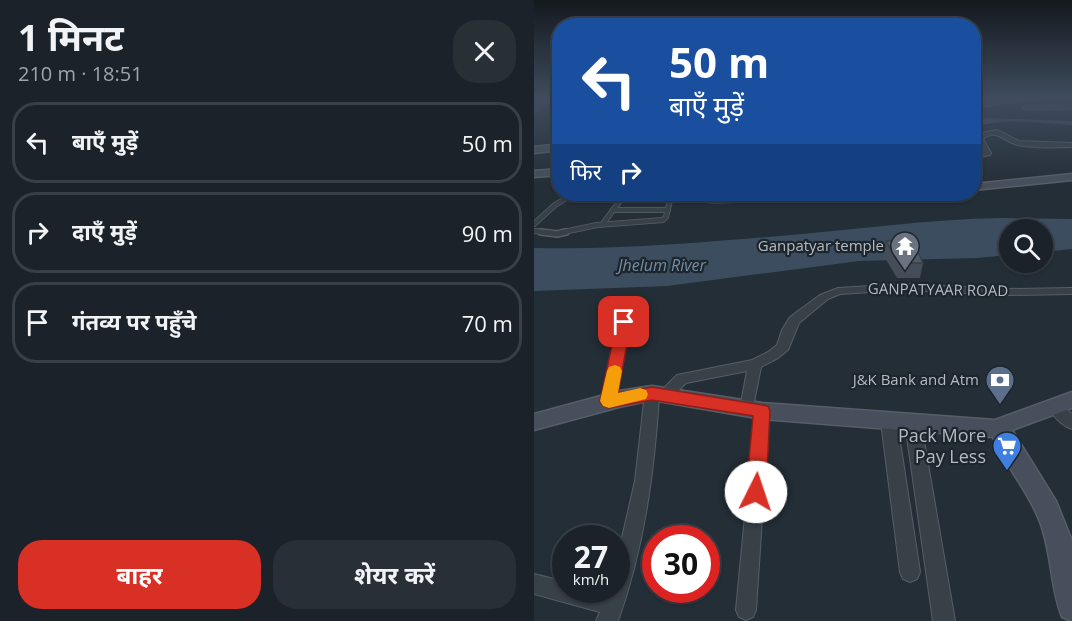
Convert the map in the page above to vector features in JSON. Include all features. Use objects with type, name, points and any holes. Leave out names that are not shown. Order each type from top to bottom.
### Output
[{"type":"street","points":[[981,137],[996,132],[1018,143],[1072,145]]},
{"type":"street","points":[[981,142],[987,153],[981,154]]},
{"type":"street","points":[[534,150],[552,147]]},
{"type":"street","points":[[534,174],[552,173]]},
{"type":"street","points":[[981,186],[1072,177]]},
{"type":"street","name":"GANPATYAAR ROAD","points":[[658,394],[692,375],[755,364],[780,351],[790,324],[824,297],[838,291],[902,287],[1009,292],[1072,291]]},
{"type":"street","points":[[609,401],[624,322],[624,306]]},
{"type":"street","points":[[746,610],[755,364]]},
{"type":"street","points":[[534,584],[610,613],[637,524],[658,394]]},
{"type":"street","points":[[534,422],[609,401],[658,394],[754,410],[1001,429]]},
{"type":"street","points":[[1001,429],[1004,424],[1063,403],[1072,423]]},
{"type":"street","points":[[889,422],[910,572]]},
{"type":"street","points":[[913,423],[944,621]]},
{"type":"street","points":[[1001,429],[1014,457],[1047,510],[1069,574],[1072,607]]},
{"type":"lane","points":[[534,224],[564,201]]},
{"type":"lane","points":[[602,225],[620,201]]},
{"type":"lane","points":[[534,231],[557,234],[602,225],[660,221],[666,218],[670,201]]},
{"type":"lane","points":[[613,210],[668,210]]},
{"type":"water","name":"Jhelum River","points":[[1002,218],[1072,219],[1072,249],[1053,251],[1053,219],[999,219],[999,256],[859,261],[667,286],[534,291],[534,248],[657,245]]},
{"type":"building","points":[[886,241],[913,241],[923,263],[899,263]]},
{"type":"slow traffic","points":[[615,371],[609,401],[640,394]]},
{"type":"place","name":"Ganpatyar temple","points":[[905,272]]},
{"type":"place","name":"J&K Bank and Atm","points":[[1000,406]]},
{"type":"place","name":"Pack More Pay Less","points":[[1007,472]]},
{"type":"route","points":[[624,322],[609,401],[652,393],[762,411],[756,492]]}]
